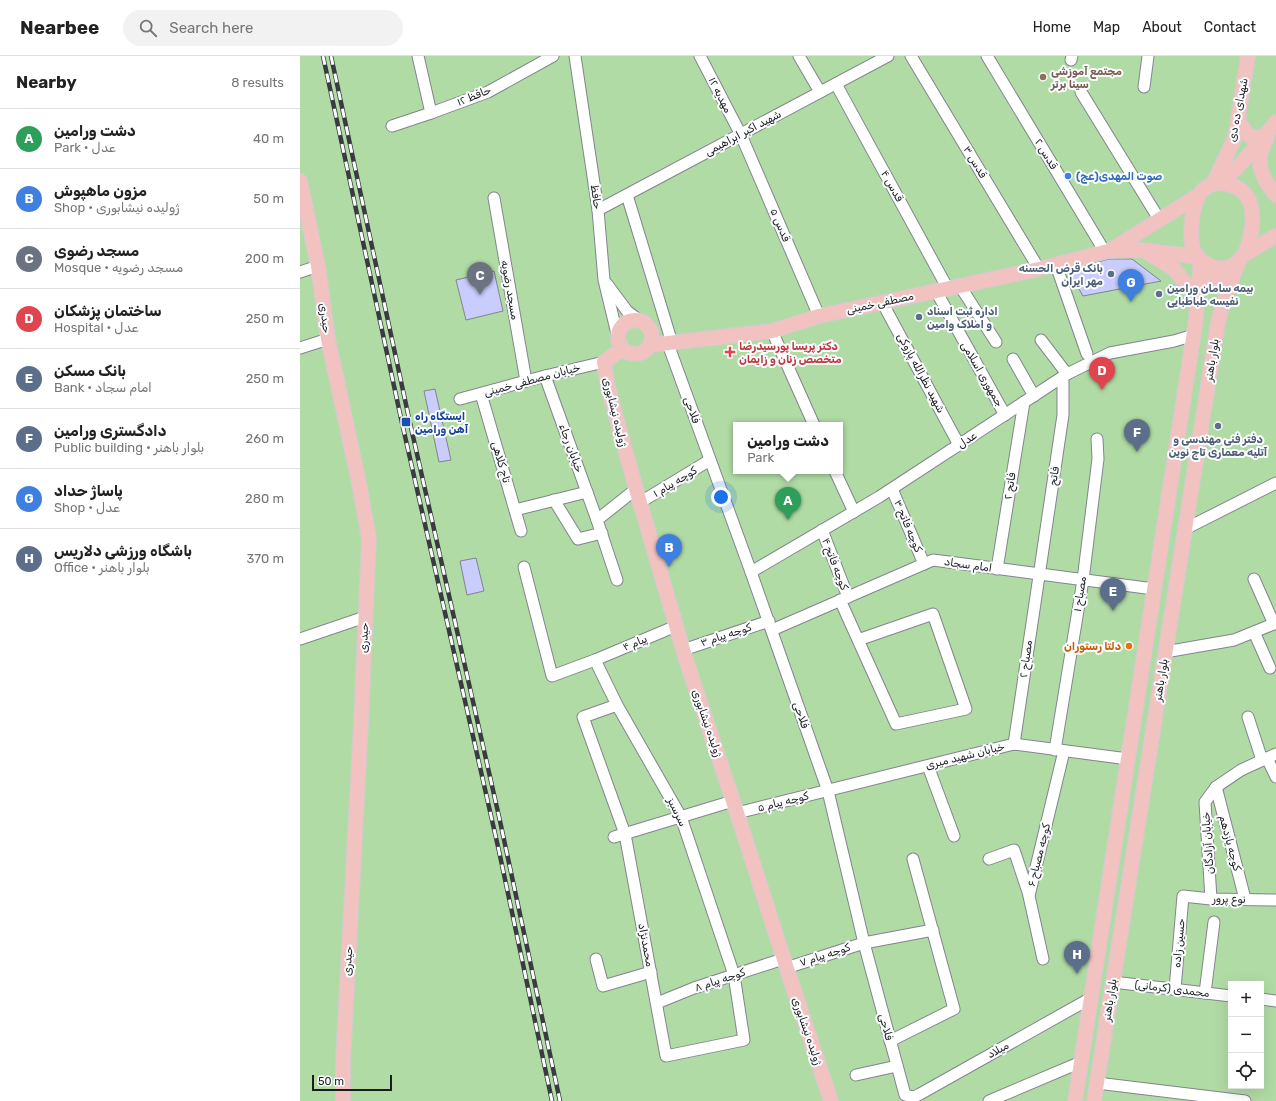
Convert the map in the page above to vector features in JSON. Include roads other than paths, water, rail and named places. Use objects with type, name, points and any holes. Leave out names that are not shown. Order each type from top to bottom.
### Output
[{"type":"main road","name":"شهدای ده دی","points":[[1217,184],[1235,137],[1248,56]]},
{"type":"main road","points":[[1238,119],[1244,130],[1254,138],[1259,138],[1265,135]]},
{"type":"main road","points":[[1217,184],[1246,158],[1276,123]]},
{"type":"main road","points":[[1276,123],[1264,144],[1260,159],[1261,172],[1267,185],[1276,195]]},
{"type":"main road","name":"حیدری","points":[[300,181],[304,224],[318,266],[328,339],[359,483],[369,538],[343,1061],[343,1101]]},
{"type":"main road","points":[[1107,251],[1199,194],[1205,188],[1217,184],[1231,184],[1239,188],[1245,194],[1252,211],[1249,244],[1242,258]]},
{"type":"main road","points":[[1199,194],[1194,208],[1191,235],[1193,249],[1200,259]]},
{"type":"main road","points":[[1107,251],[1142,250],[1200,259],[1213,267],[1222,268],[1231,266],[1276,236]]},
{"type":"main road","points":[[1142,250],[1174,269],[1197,298]]},
{"type":"main road","name":"مصطفی خمینی","points":[[651,345],[772,331],[819,316],[1039,269],[1107,251]]},
{"type":"main road","name":"بلوار باهنر","points":[[1094,1101],[1218,322],[1227,291],[1242,258]]},
{"type":"main road","name":"بلوار باهنر","points":[[1075,1101],[1194,335],[1200,259]]},
{"type":"main road","points":[[1198,282],[1212,278],[1218,280],[1224,285],[1227,291]]},
{"type":"main road","points":[[634,320],[640,321],[649,328],[652,339],[651,345],[638,354],[627,353],[620,343],[618,332],[624,324],[634,320]]},
{"type":"main road","name":"ژولیده نیشابوری","points":[[620,343],[604,362],[608,387],[639,503],[683,650],[831,1101]]},
{"type":"street","points":[[418,56],[431,113]]},
{"type":"street","name":"حافظ ۱۲","points":[[392,126],[488,92],[553,56]]},
{"type":"street","name":"حافظ","points":[[575,56],[598,210],[604,280],[620,343]]},
{"type":"street","name":"مهدیه ۱۲","points":[[700,56],[740,135]]},
{"type":"street","points":[[799,56],[820,92]]},
{"type":"street","name":"شهید اکبر ابراهیمی","points":[[598,210],[888,56]]},
{"type":"street","name":"قدس ۳","points":[[911,56],[1039,269]]},
{"type":"street","name":"قدس ۲","points":[[987,56],[1107,251]]},
{"type":"street","points":[[1144,87],[1148,56]]},
{"type":"street","name":"قدس ۴","points":[[836,84],[948,289]]},
{"type":"street","points":[[1081,92],[1159,219]]},
{"type":"street","name":"قدس ۵","points":[[740,135],[819,316]]},
{"type":"street","name":"فلاحی","points":[[627,195],[670,343],[828,791],[864,943],[905,1095]]},
{"type":"street","name":"مسجد رضویه","points":[[494,198],[526,381]]},
{"type":"street","points":[[1056,264],[1087,354]]},
{"type":"street","points":[[300,272],[318,266]]},
{"type":"street","points":[[604,280],[627,311],[640,321]]},
{"type":"street","points":[[948,289],[996,342]]},
{"type":"street","name":"جمهوری اسلامی","points":[[948,289],[1005,414]]},
{"type":"street","name":"شهید نظرالله پازوکی","points":[[882,302],[959,445]]},
{"type":"street","points":[[772,331],[813,422]]},
{"type":"street","name":"عدل","points":[[751,572],[892,489],[1065,375],[1110,353],[1174,341],[1194,335]]},
{"type":"street","points":[[300,348],[328,339]]},
{"type":"street","points":[[1041,340],[1065,375]]},
{"type":"street","points":[[1013,359],[1034,396]]},
{"type":"street","name":"خیابان مصطفی خمینی","points":[[460,399],[604,362]]},
{"type":"street","name":"فاتح","points":[[1039,574],[1063,416],[1065,375]]},
{"type":"street","name":"خیابان رجاء","points":[[545,376],[602,533],[617,580]]},
{"type":"street","name":"تاج کلاهی","points":[[481,394],[521,531]]},
{"type":"street","name":"فاتح ۲","points":[[997,569],[1024,402]]},
{"type":"street","name":"مصباح ۱","points":[[1060,750],[1098,459],[1097,438]]},
{"type":"street","name":"کوچه پیام ۱","points":[[639,503],[710,460]]},
{"type":"street","points":[[836,474],[854,512]]},
{"type":"street","points":[[1185,529],[1276,483]]},
{"type":"street","name":"کوچه فاتح ۳","points":[[892,489],[924,564]]},
{"type":"street","points":[[597,520],[636,490]]},
{"type":"street","points":[[515,510],[587,492]]},
{"type":"street","points":[[554,500],[578,539],[602,533]]},
{"type":"street","name":"کوچه فاتح ۴","points":[[822,530],[858,640],[896,724],[966,709],[933,614],[858,640]]},
{"type":"street","name":"امام سجاد","points":[[770,625],[844,599],[932,560],[1154,589]]},
{"type":"street","name":"پیام ۴","points":[[524,567],[552,676],[595,660],[676,626]]},
{"type":"street","name":"مصباح ۲","points":[[1014,744],[1039,574]]},
{"type":"street","points":[[1165,652],[1234,640],[1275,624],[1254,579]]},
{"type":"street","points":[[300,639],[365,617]]},
{"type":"street","name":"کوچه پیام ۳","points":[[683,650],[770,625]]},
{"type":"street","points":[[1254,632],[1270,668]]},
{"type":"street","name":"سرسبز","points":[[595,660],[617,705],[681,817],[734,975],[744,1040],[666,1056]]},
{"type":"street","name":"محمدنژاد","points":[[617,705],[583,717],[625,834],[666,1056]]},
{"type":"street","points":[[1248,717],[1268,757],[1276,777]]},
{"type":"street","name":"خیابان شهید میری","points":[[828,791],[1014,744],[1128,759]]},
{"type":"street","name":"کوچه مصباح ۶","points":[[1043,959],[1029,896],[1060,750]]},
{"type":"street","name":"خیابان آزادگان","points":[[1211,898],[1208,829],[1205,802],[1216,787],[1241,770],[1268,757]]},
{"type":"street","points":[[928,766],[954,836]]},
{"type":"street","name":"کوچه یازدهم","points":[[1216,787],[1245,899]]},
{"type":"street","name":"کوچه پیام ۵","points":[[614,837],[681,817],[828,791]]},
{"type":"street","points":[[989,859],[1014,850],[1029,896]]},
{"type":"street","points":[[890,1041],[954,1009],[913,859]]},
{"type":"street","name":"نوع پرور","points":[[1183,896],[1276,900]]},
{"type":"street","name":"حسین زاده","points":[[1174,989],[1183,896]]},
{"type":"street","points":[[1206,993],[1214,922]]},
{"type":"street","name":"کوچه پیام ۷","points":[[785,963],[864,943],[933,930]]},
{"type":"street","points":[[596,959],[603,986],[651,972]]},
{"type":"street","name":"کوچه پیام ۸","points":[[656,1003],[694,988],[734,975],[785,963]]},
{"type":"street","name":"محمدی (کرمانی)","points":[[1113,982],[1228,996]]},
{"type":"street","name":"میلاد","points":[[905,1095],[914,1097],[920,1094],[1091,998]]},
{"type":"street","points":[[1264,999],[1276,1001]]},
{"type":"street","points":[[989,1101],[1081,1062]]},
{"type":"street","points":[[856,1075],[897,1066]]},
{"type":"street","points":[[1097,1083],[1245,1101]]},
{"type":"railway","points":[[323,56],[402,423],[499,851],[552,1101]]},
{"type":"railway","points":[[331,56],[410,423],[500,821],[560,1101]]},
{"type":"place","name":"مجتمع آموزشی سینا برتر","points":[[1043,77]]},
{"type":"place","name":"صوت المهدی(عج)","points":[[1068,176]]},
{"type":"place","name":"بانک قرض الحسنه مهر ایران","points":[[1111,274]]},
{"type":"place","name":"بیمه سامان ورامین نفیسه طباطبایی","points":[[1159,294]]},
{"type":"place","name":"مسجد رضوی","points":[[480,295]]},
{"type":"place","name":"پاساژ حداد","points":[[1131,302]]},
{"type":"place","name":"اداره ثبت اسناد و املاک وامین","points":[[919,317]]},
{"type":"place","name":"دکتر پریسا پورسیدرضا متخصص زنان و زایمان","points":[[730,352]]},
{"type":"place","name":"ساختمان پزشکان","points":[[1102,390]]},
{"type":"place","name":"ایستگاه راه آهن ورامین","points":[[406,422]]},
{"type":"place","name":"دفتر فنی مهندسی و آتلیه معماری تاج نوین","points":[[1218,426]]},
{"type":"place","name":"دادگستری ورامین","points":[[1137,452]]},
{"type":"place","name":"دشت ورامین","points":[[788,520]]},
{"type":"place","name":"مزون ماهپوش","points":[[669,567]]},
{"type":"place","name":"بانک مسکن","points":[[1113,611]]},
{"type":"place","name":"دلتا رستوران","points":[[1129,646]]},
{"type":"place","name":"باشگاه ورزشی دلاریس","points":[[1077,974]]}]
